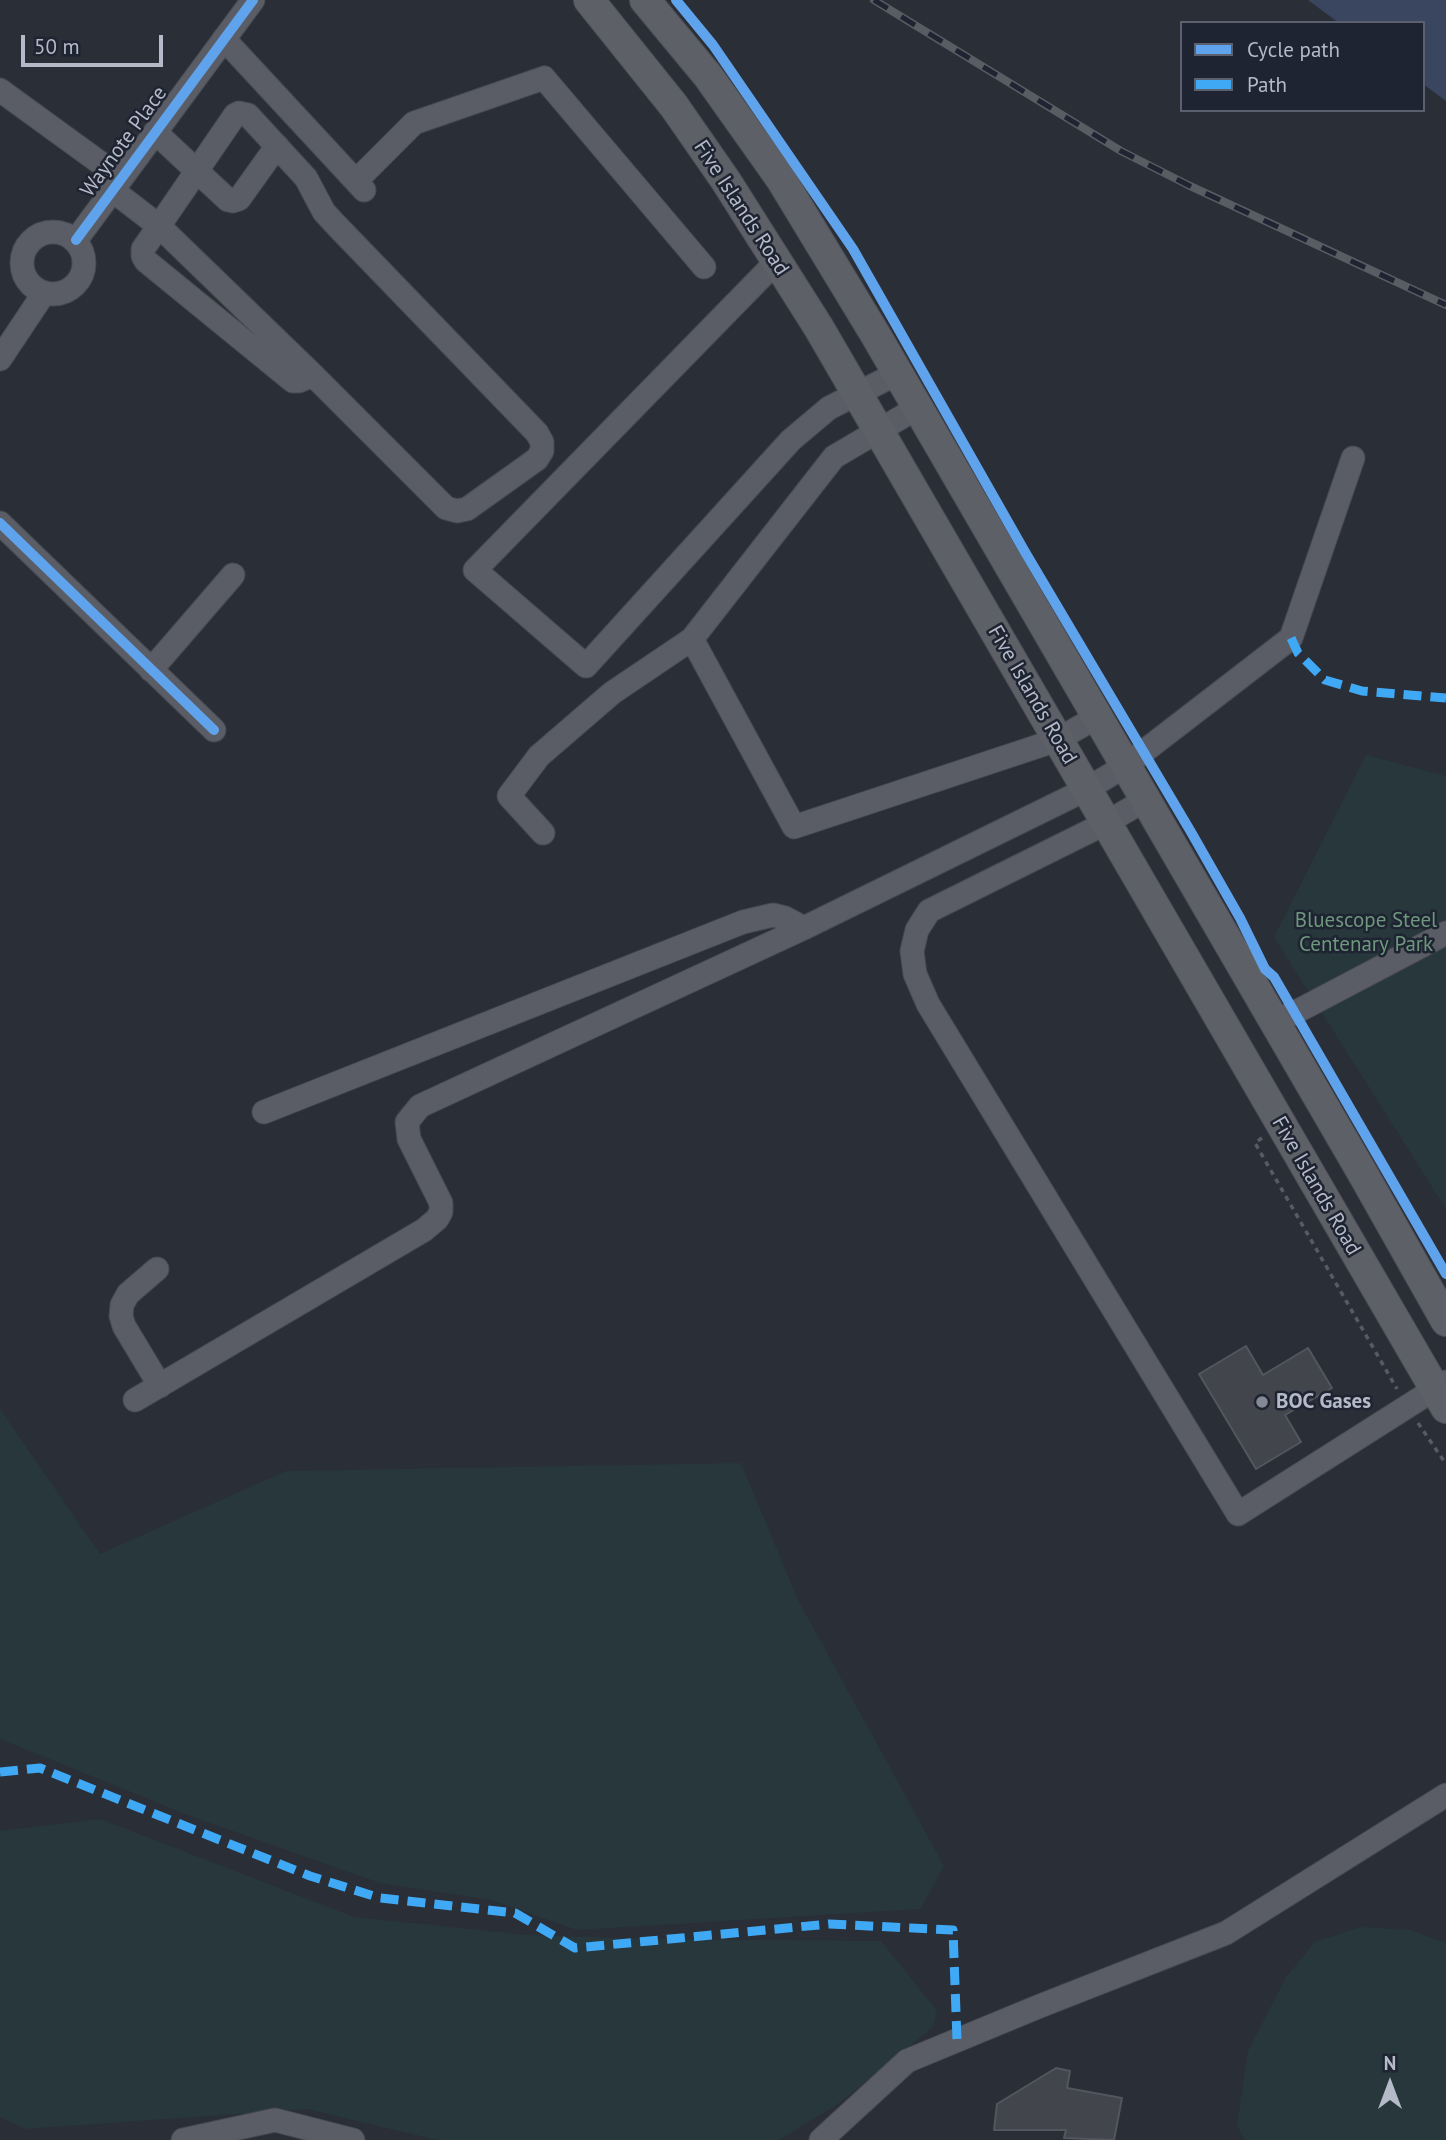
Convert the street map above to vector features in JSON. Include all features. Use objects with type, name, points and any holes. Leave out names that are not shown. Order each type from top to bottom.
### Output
[{"type":"main road","name":"Five Islands Road","points":[[589,0],[674,106],[726,181],[819,328],[1057,740],[1442,1393]]},
{"type":"main road","points":[[645,0],[708,76],[780,179],[917,408],[1446,1321]]},
{"type":"street","name":"Waynote Place","points":[[76,240],[253,0]]},
{"type":"street","points":[[224,39],[360,185],[414,123],[544,78],[704,267]]},
{"type":"street","points":[[0,90],[117,184],[159,226],[313,375],[446,508],[457,511],[467,509],[537,459],[542,451],[542,442],[537,433],[324,212],[306,178],[248,115],[242,112],[235,115],[197,171],[159,226],[143,249],[143,256],[293,381],[313,375]]},
{"type":"street","points":[[155,132],[228,200],[233,201],[239,200],[277,146]]},
{"type":"street","points":[[306,178],[330,153]]},
{"type":"street","points":[[56,231],[76,240],[84,255],[81,278],[66,292],[44,293],[32,286],[22,272],[22,255],[33,238],[56,231]]},
{"type":"street","points":[[776,262],[475,570],[586,666],[791,440],[829,408],[897,374]]},
{"type":"street","points":[[0,359],[44,293]]},
{"type":"street","points":[[543,833],[509,796],[538,756],[612,693],[692,639],[834,457],[917,408]]},
{"type":"street","points":[[135,1400],[424,1230],[437,1219],[441,1203],[407,1130],[407,1122],[420,1105],[804,928],[1087,789],[1125,766],[1291,638],[1353,458]]},
{"type":"street","points":[[0,523],[214,730]]},
{"type":"street","points":[[151,670],[233,575]]},
{"type":"street","points":[[692,639],[794,827],[1057,740],[1097,717]]},
{"type":"street","points":[[1145,800],[1106,823],[929,911],[917,930],[912,950],[915,974],[928,1004],[1238,1514],[1407,1406],[1442,1393]]},
{"type":"street","points":[[264,1111],[743,922],[773,915],[804,928]]},
{"type":"street","points":[[1273,1021],[1294,1013],[1446,933]]},
{"type":"street","points":[[157,1269],[128,1294],[122,1304],[121,1315],[124,1326],[160,1386]]},
{"type":"street","points":[[821,2140],[907,2061],[1226,1933],[1446,1795]]},
{"type":"street","points":[[183,2140],[275,2120],[353,2140]]},
{"type":"green space","name":"Bluescope Steel Centenary Park","points":[[1366,755],[1446,776],[1446,1209],[1274,937]]},
{"type":"green space","points":[[0,1409],[100,1554],[286,1471],[741,1463],[798,1600],[944,1866],[920,1909],[577,1930],[491,1900],[380,1883],[193,1817],[0,1739]]},
{"type":"green space","points":[[100,1819],[354,1917],[527,1935],[881,1941],[937,2011],[932,2028],[838,2104],[779,2140],[437,2140],[307,2109],[25,2129],[0,2117],[0,1831]]},
{"type":"green space","points":[[1361,1927],[1410,1930],[1446,1943],[1446,2140],[1245,2140],[1237,2125],[1248,2051],[1286,1977],[1315,1942]]},
{"type":"water","points":[[1308,0],[1446,0],[1446,101],[1425,85],[1425,21],[1336,21]]},
{"type":"building","name":"BOC Gases","points":[[1246,1346],[1263,1375],[1308,1348],[1332,1388],[1285,1415],[1301,1442],[1256,1469],[1199,1374]]},
{"type":"building","points":[[1056,2068],[1070,2071],[1067,2088],[1122,2098],[1114,2140],[1064,2138],[1066,2130],[994,2130],[997,2104]]},
{"type":"railway","points":[[874,0],[1121,151],[1446,305]]},
{"type":"marked path","points":[[1291,638],[1298,653],[1325,680],[1362,691],[1446,698]]},
{"type":"marked path","points":[[0,1772],[40,1768],[310,1876],[380,1898],[515,1913],[575,1948],[829,1924],[953,1930],[957,2040]]},
{"type":"cycle path","points":[[76,240],[253,0]]},
{"type":"cycle path","points":[[676,0],[713,45],[853,249],[1025,552],[1191,832],[1240,918],[1265,969],[1274,977],[1446,1274]]},
{"type":"cycle path","points":[[0,523],[214,730]]},
{"type":"place","name":"BOC Gases","points":[[1262,1402]]}]
